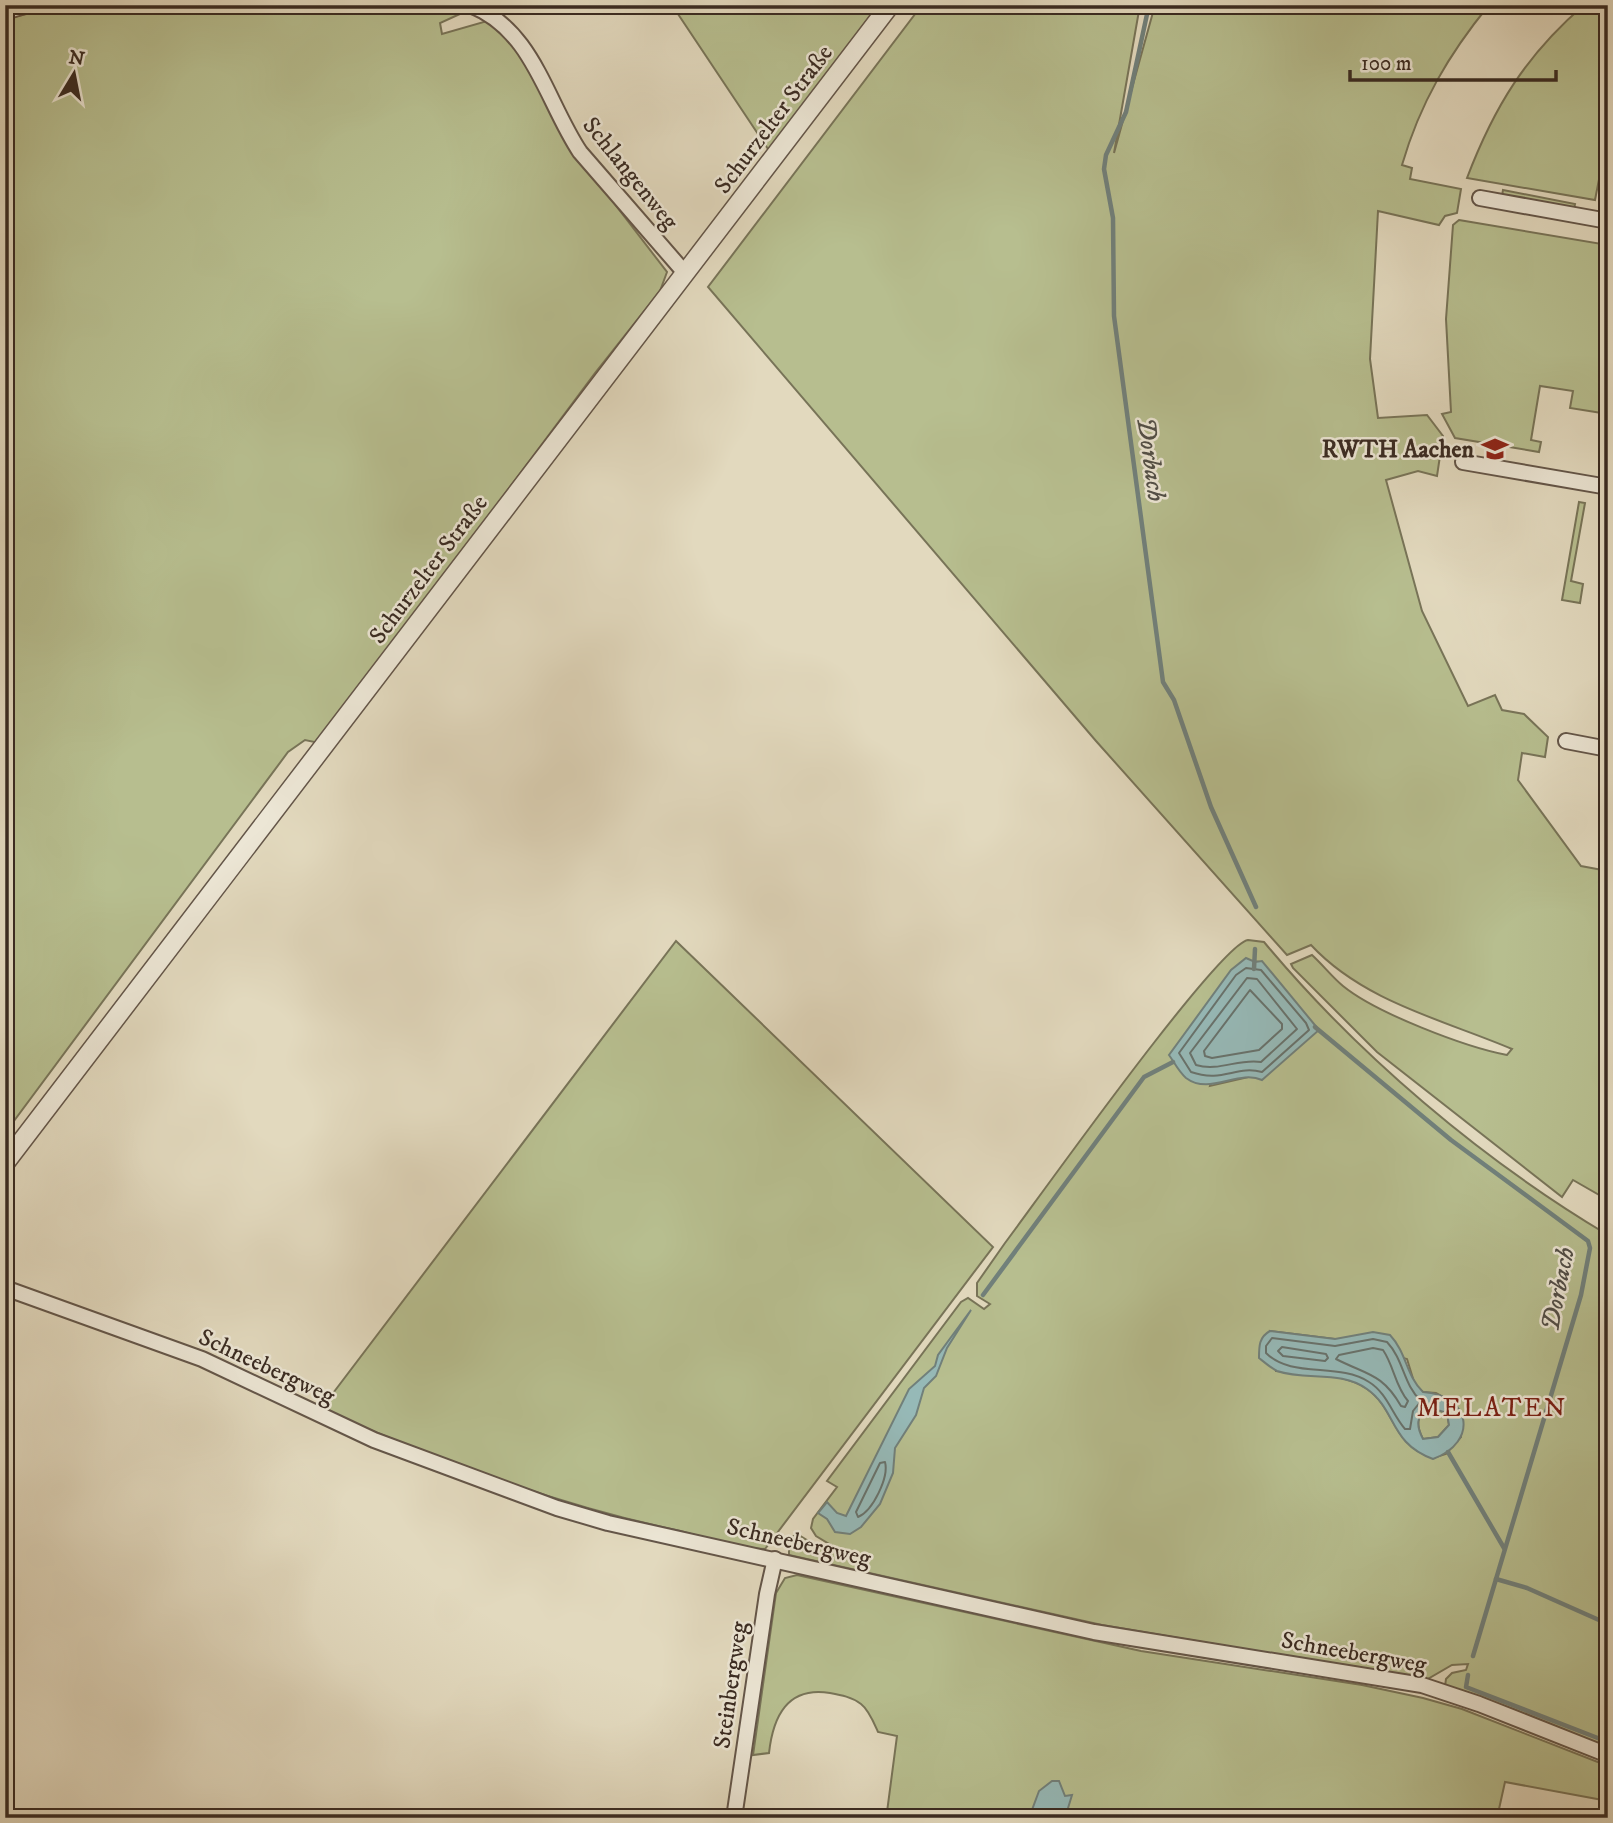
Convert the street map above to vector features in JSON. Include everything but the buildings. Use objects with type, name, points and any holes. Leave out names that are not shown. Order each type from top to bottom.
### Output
[{"type":"street","points":[[5,12],[28,5]]},
{"type":"street","name":"Schlangenweg","points":[[470,5],[496,18],[516,36],[528,53],[566,130],[580,152],[685,273]]},
{"type":"street","name":"Schurzelter Straße","points":[[5,1163],[890,5]]},
{"type":"street","points":[[1480,198],[1608,221]]},
{"type":"street","points":[[1464,462],[1608,487]]},
{"type":"street","points":[[1566,741],[1608,749]]},
{"type":"street","name":"Schneebergweg","points":[[5,1288],[202,1359],[374,1440],[557,1508],[1094,1632],[1422,1685],[1479,1704],[1608,1755]]},
{"type":"street","name":"Steinbergweg","points":[[734,1818],[767,1594],[775,1559]]},
{"type":"green space","points":[[65,5],[448,5],[462,10],[462,13],[440,23],[442,34],[487,21],[520,49],[594,177],[667,272],[660,291],[595,373],[319,743],[305,740],[288,752],[5,1133],[5,19]]},
{"type":"green space","points":[[672,5],[878,5],[770,152]]},
{"type":"green space","points":[[922,5],[1140,5],[1114,153],[1155,5],[1489,5],[1437,80],[1409,142],[1402,165],[1412,168],[1410,179],[1461,189],[1457,213],[1445,216],[1439,225],[1378,211],[1370,359],[1378,418],[1427,415],[1443,436],[1437,476],[1418,471],[1386,480],[1422,611],[1468,706],[1495,695],[1502,710],[1524,714],[1548,737],[1545,757],[1522,753],[1518,780],[1581,866],[1608,871],[1608,1200],[1573,1180],[1562,1197],[1377,1052],[1293,968],[1291,964],[1312,955],[1343,986],[1398,1018],[1489,1051],[1507,1055],[1512,1049],[1406,1008],[1380,995],[1332,965],[1311,945],[1287,955],[1096,741],[708,287]]},
{"type":"green space","points":[[1584,5],[1608,5],[1608,133],[1595,200],[1467,178],[1489,128],[1514,84],[1545,43]]},
{"type":"green space","points":[[1503,190],[1575,204],[1574,209],[1502,196]]},
{"type":"green space","points":[[1459,220],[1608,245],[1608,414],[1570,408],[1573,391],[1540,386],[1531,440],[1541,442],[1539,452],[1455,438],[1442,414],[1451,412],[1446,319],[1453,225]]},
{"type":"green space","points":[[1579,502],[1585,503],[1571,581],[1583,584],[1580,603],[1562,600]]},
{"type":"green space","points":[[1248,940],[1264,942],[1340,1025],[1424,1103],[1514,1173],[1608,1235],[1608,1748],[1513,1709],[1445,1686],[1446,1679],[1452,1673],[1466,1670],[1468,1664],[1452,1665],[1426,1680],[1102,1625],[789,1555],[789,1539],[797,1534],[831,1555],[834,1547],[816,1536],[811,1528],[813,1519],[837,1487],[827,1481],[961,1302],[968,1298],[984,1309],[990,1304],[977,1296],[977,1283],[1166,1027],[1230,953]],"holes":[[[1250,961],[1259,962],[1253,1076],[1210,1086]],[[1270,1331],[1335,1339],[1407,1359],[1415,1385],[1423,1392],[1436,1393],[1452,1402],[1461,1437],[1446,1454],[1433,1458],[1419,1452],[1401,1436],[1377,1397],[1367,1389],[1335,1377],[1276,1371]]]},
{"type":"green space","points":[[676,941],[993,1247],[765,1549],[720,1542],[540,1493],[452,1462],[321,1409]]},
{"type":"green space","points":[[1428,1407],[1447,1413],[1449,1425],[1438,1437],[1423,1439],[1418,1422]]},
{"type":"green space","points":[[797,1575],[1141,1651],[1362,1685],[1423,1698],[1462,1709],[1608,1766],[1608,1801],[1505,1782],[1497,1818],[914,1818],[887,1812],[897,1736],[878,1732],[866,1710],[850,1698],[815,1692],[793,1699],[785,1707],[774,1727],[769,1753],[753,1755],[776,1593],[785,1578]]},
{"type":"water","points":[[1246,958],[1255,962],[1262,961],[1319,1030],[1262,1080],[1253,1077],[1214,1084],[1195,1083],[1183,1076],[1169,1055],[1231,970]]},
{"type":"water","points":[[971,1310],[947,1348],[936,1376],[924,1388],[916,1415],[895,1448],[893,1473],[880,1504],[861,1527],[850,1534],[835,1532],[827,1519],[818,1513],[827,1502],[837,1513],[846,1516],[909,1389],[935,1366],[938,1355]]},
{"type":"water","points":[[1270,1331],[1335,1339],[1373,1332],[1390,1335],[1400,1349],[1417,1386],[1423,1392],[1451,1401],[1459,1410],[1463,1431],[1458,1442],[1433,1459],[1408,1444],[1377,1397],[1357,1383],[1277,1371],[1259,1358],[1260,1342]],"holes":[[[1428,1407],[1447,1413],[1449,1425],[1438,1437],[1423,1439],[1418,1422],[1424,1410]]]},
{"type":"water","points":[[1052,1781],[1059,1781],[1065,1796],[1072,1795],[1065,1818],[1029,1818],[1039,1791]]},
{"type":"waterway","name":"Dorbach","points":[[1149,5],[1126,112],[1106,155],[1104,169],[1113,218],[1114,316],[1163,682],[1174,700],[1211,807],[1256,907]]},
{"type":"waterway","name":"Dorbach","points":[[1254,969],[1255,949]]},
{"type":"waterway","name":"Dorbach","points":[[1315,1027],[1451,1140],[1588,1241],[1590,1248],[1581,1295],[1473,1656]]},
{"type":"waterway","points":[[983,1295],[1144,1077],[1173,1062]]},
{"type":"waterway","points":[[1448,1452],[1504,1548]]},
{"type":"waterway","points":[[1496,1579],[1527,1588],[1608,1624]]},
{"type":"waterway","name":"Dorbach","points":[[1468,1675],[1466,1687],[1608,1742]]},
{"type":"place","name":"RWTH Aachen","points":[[1495,449]]},
{"type":"district","name":"MELATEN","points":[[1492,1407]]}]
